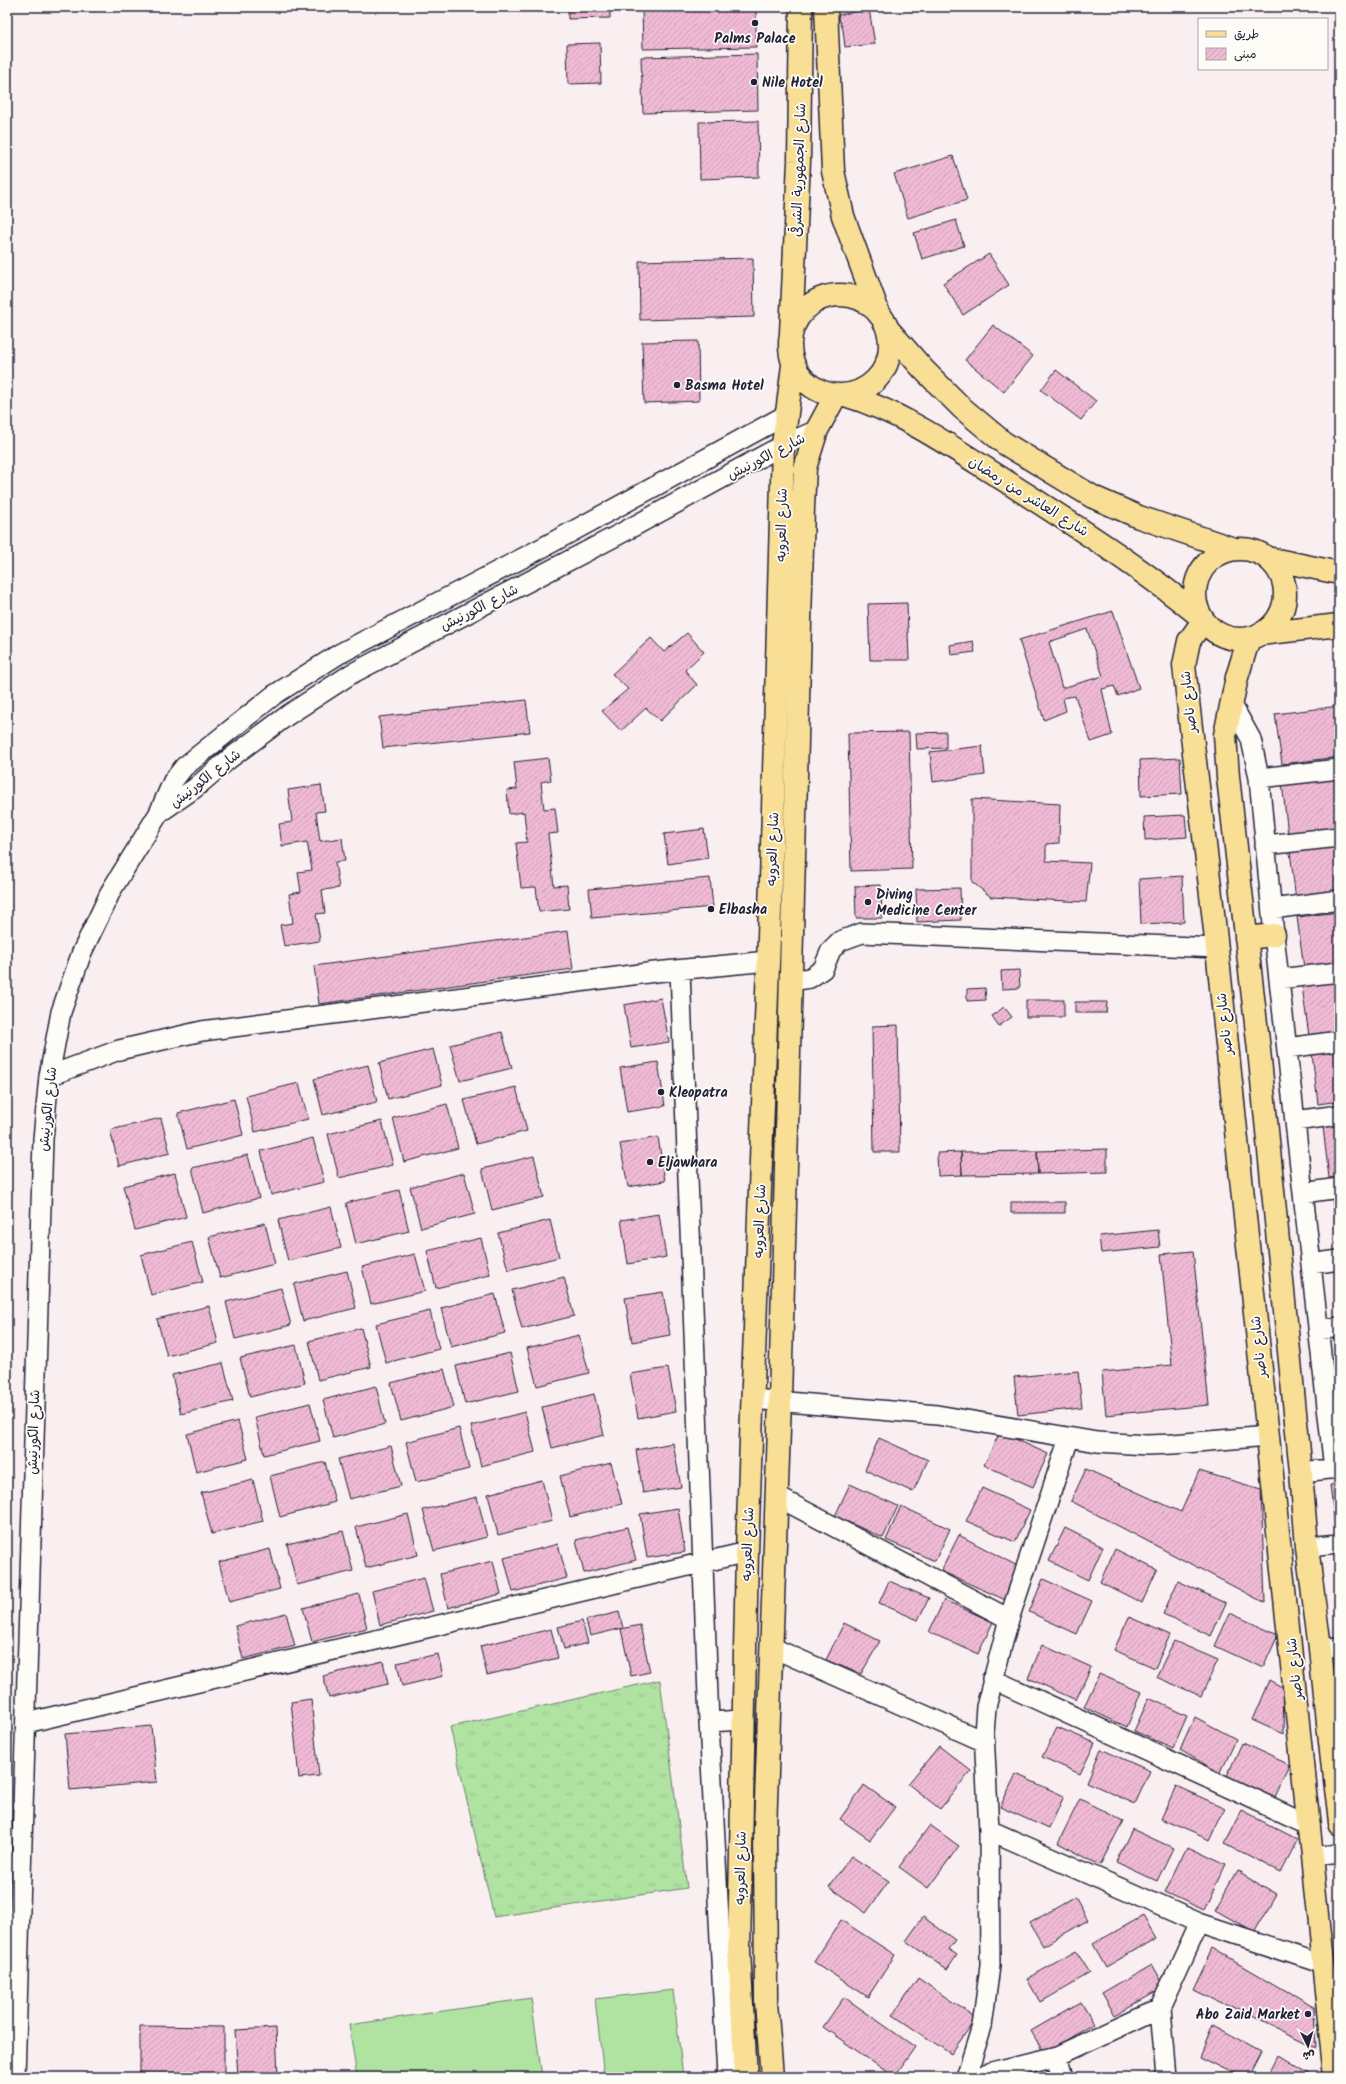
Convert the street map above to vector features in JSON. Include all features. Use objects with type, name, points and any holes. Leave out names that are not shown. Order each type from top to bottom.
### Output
[{"type":"main road","name":"شارع الجمهورية الشرقى","points":[[791,333],[799,161],[801,7]]},
{"type":"main road","name":"شارع الجمهورية الشرقى","points":[[826,7],[834,171],[843,216],[883,321]]},
{"type":"main road","points":[[883,321],[890,346],[886,364],[876,379],[862,390],[841,395],[823,392],[810,386],[800,376],[794,365],[790,349],[791,333],[797,319],[807,307],[821,299],[836,295],[852,297],[867,303],[883,321],[923,369],[956,402],[1004,443],[1093,496],[1139,517],[1234,549],[1251,550],[1267,558],[1339,573]]},
{"type":"main road","name":"شارع العروبه","points":[[746,2077],[739,1951],[747,1552],[768,961],[783,445],[794,365]]},
{"type":"main road","name":"شارع العروبه","points":[[773,2077],[766,2002],[765,1906],[770,1670],[780,1400],[802,507],[805,468],[817,430],[841,395]]},
{"type":"main road","name":"شارع العاشر من رمضان","points":[[841,395],[873,403],[924,430],[1131,562],[1202,619]]},
{"type":"main road","points":[[1234,549],[1217,555],[1204,566],[1196,582],[1195,600],[1202,619],[1216,632],[1232,638],[1339,625]]},
{"type":"main road","points":[[1255,636],[1277,619],[1284,604],[1284,586],[1278,570],[1267,558]]},
{"type":"main road","name":"شارع ناصر","points":[[1202,619],[1189,641],[1184,665],[1217,948],[1268,1436],[1296,1679],[1323,1964],[1333,2007],[1335,2077]]},
{"type":"main road","name":"شارع ناصر","points":[[1255,636],[1231,703],[1226,742],[1302,1472],[1307,1547],[1330,1648],[1323,1676],[1335,1750],[1339,1824]]},
{"type":"main road","points":[[1246,938],[1274,936]]},
{"type":"main road","points":[[1227,1051],[1259,1050]]},
{"type":"main road","points":[[745,1670],[770,1670]]},
{"type":"main road","points":[[1296,1679],[1323,1676]]},
{"type":"street","name":"شارع الكورنيش","points":[[14,2077],[43,1139],[48,1076],[61,1012],[82,952],[112,889],[159,813],[173,781],[184,767],[274,695],[339,654],[526,556],[786,415]]},
{"type":"street","name":"شارع الكورنيش","points":[[159,813],[195,788],[229,759],[288,715],[351,674],[623,532],[783,445],[817,430]]},
{"type":"street","points":[[1231,703],[1251,739],[1258,778],[1318,1330],[1333,1397],[1337,1468],[1302,1472]]},
{"type":"street","points":[[1258,778],[1339,769]]},
{"type":"street","points":[[1265,845],[1339,837]]},
{"type":"street","points":[[1272,909],[1339,900]]},
{"type":"street","points":[[790,981],[810,978],[823,969],[831,950],[840,941],[862,933],[1217,948]]},
{"type":"street","points":[[48,1076],[119,1050],[202,1031],[265,1021],[680,970],[768,961]]},
{"type":"street","points":[[680,970],[709,1722],[727,2077]]},
{"type":"street","points":[[1279,979],[1339,972]]},
{"type":"street","points":[[1287,1048],[1339,1041]]},
{"type":"street","points":[[1295,1121],[1339,1115]]},
{"type":"street","points":[[1303,1193],[1339,1188]]},
{"type":"street","points":[[1311,1264],[1339,1260]]},
{"type":"street","points":[[1318,1330],[1339,1327]]},
{"type":"street","points":[[753,1399],[780,1400],[937,1415],[1097,1442],[1147,1445],[1268,1436]]},
{"type":"street","points":[[966,2077],[982,2026],[988,1992],[990,1966],[989,1830],[984,1742],[986,1707],[992,1679],[1009,1619],[1069,1438]]},
{"type":"street","points":[[776,1496],[1009,1619]]},
{"type":"street","points":[[1307,1547],[1339,1544]]},
{"type":"street","points":[[26,1723],[747,1552]]},
{"type":"street","points":[[771,1647],[984,1742]]},
{"type":"street","points":[[992,1679],[1310,1825]]},
{"type":"street","points":[[709,1722],[743,1720]]},
{"type":"street","points":[[989,1830],[1199,1923],[1323,1964]]},
{"type":"street","points":[[1313,1856],[1339,1854]]},
{"type":"street","points":[[1166,2077],[1160,2008],[1199,1923]]},
{"type":"street","points":[[972,2077],[1057,2056],[1160,2008]]},
{"type":"street","points":[[1057,2056],[1063,2077]]},
{"type":"green space","points":[[660,1680],[687,1888],[494,1917],[450,1727]]},
{"type":"green space","points":[[673,1990],[683,2077],[604,2077],[595,1999]]},
{"type":"green space","points":[[531,1998],[542,2077],[357,2077],[349,2025]]},
{"type":"building","points":[[568,7],[610,7],[610,18],[568,19]]},
{"type":"building","points":[[642,7],[756,7],[756,47],[643,49]]},
{"type":"building","points":[[869,9],[875,44],[845,47],[843,30],[838,15]]},
{"type":"building","points":[[600,43],[601,83],[568,84],[567,44]]},
{"type":"building","points":[[757,54],[758,110],[643,113],[641,57]]},
{"type":"building","points":[[758,121],[759,177],[700,179],[699,122]]},
{"type":"building","points":[[953,156],[967,200],[908,218],[894,174]]},
{"type":"building","points":[[956,220],[964,246],[922,259],[914,233]]},
{"type":"building","points":[[989,254],[1009,285],[963,315],[943,283]]},
{"type":"building","points":[[753,258],[754,317],[640,320],[639,261]]},
{"type":"building","points":[[993,325],[1033,356],[1004,392],[965,360]]},
{"type":"building","points":[[698,341],[699,401],[644,403],[642,342]]},
{"type":"building","points":[[1056,370],[1096,401],[1081,420],[1041,390]]},
{"type":"building","points":[[907,603],[909,660],[870,660],[868,604]]},
{"type":"building","points":[[1113,611],[1139,688],[1118,696],[1114,686],[1102,689],[1112,735],[1091,742],[1075,696],[1063,698],[1066,711],[1044,720],[1019,640]],"holes":[[[1087,629],[1103,676],[1062,688],[1049,642]]]},
{"type":"building","points":[[687,633],[704,652],[685,670],[697,685],[660,721],[646,708],[621,731],[602,711],[628,689],[612,674],[651,638],[664,652]]},
{"type":"building","points":[[973,641],[975,652],[951,655],[950,645]]},
{"type":"building","points":[[526,700],[530,732],[383,748],[379,717]]},
{"type":"building","points":[[1339,706],[1339,757],[1282,764],[1275,714]]},
{"type":"building","points":[[909,732],[912,869],[851,871],[848,733]]},
{"type":"building","points":[[946,732],[946,748],[917,749],[916,733]]},
{"type":"building","points":[[982,746],[985,775],[933,782],[930,752]]},
{"type":"building","points":[[548,758],[551,780],[541,782],[544,809],[555,808],[558,833],[548,834],[554,886],[567,885],[569,909],[539,912],[536,887],[521,888],[516,843],[527,842],[524,812],[509,814],[507,790],[517,789],[514,762]]},
{"type":"building","points":[[1180,758],[1182,794],[1141,796],[1140,760]]},
{"type":"building","points":[[1339,776],[1339,827],[1288,834],[1282,783]]},
{"type":"building","points":[[321,785],[325,811],[316,812],[320,841],[342,838],[345,861],[335,862],[339,888],[322,890],[325,913],[316,914],[320,941],[284,946],[280,925],[293,923],[289,894],[301,892],[298,872],[312,870],[307,842],[282,846],[279,824],[292,822],[288,790]]},
{"type":"building","points":[[972,799],[1060,804],[1059,843],[1046,844],[1046,861],[1090,863],[1086,902],[991,897],[972,882]]},
{"type":"building","points":[[1185,815],[1187,837],[1145,840],[1144,817]]},
{"type":"building","points":[[704,829],[708,858],[668,864],[664,834]]},
{"type":"building","points":[[1339,844],[1339,895],[1296,901],[1290,851]]},
{"type":"building","points":[[1182,876],[1184,922],[1141,924],[1139,879]]},
{"type":"building","points":[[710,878],[713,907],[592,918],[589,889]]},
{"type":"building","name":"Diving Medicine Center","points":[[881,885],[882,918],[856,918],[855,886]]},
{"type":"building","points":[[960,888],[961,920],[917,922],[916,889]]},
{"type":"building","points":[[1339,912],[1339,963],[1304,968],[1297,917]]},
{"type":"building","points":[[568,931],[573,969],[319,1004],[314,966]]},
{"type":"building","points":[[1019,970],[1020,988],[1002,989],[1001,971]]},
{"type":"building","points":[[1339,981],[1339,1032],[1309,1036],[1302,986]]},
{"type":"building","points":[[985,988],[986,1000],[967,1001],[967,989]]},
{"type":"building","points":[[661,998],[669,1042],[631,1048],[624,1005]]},
{"type":"building","points":[[1026,1000],[1064,1000],[1064,1017],[1026,1017]]},
{"type":"building","points":[[1075,1002],[1107,1002],[1106,1013],[1075,1013]]},
{"type":"building","points":[[1004,1007],[1012,1017],[999,1026],[992,1016]]},
{"type":"building","points":[[898,1025],[900,1152],[874,1152],[872,1026]]},
{"type":"building","points":[[502,1032],[512,1068],[460,1081],[450,1045]]},
{"type":"building","points":[[433,1049],[442,1085],[388,1099],[379,1063]]},
{"type":"building","points":[[1339,1050],[1339,1101],[1318,1104],[1312,1054]]},
{"type":"building","points":[[658,1062],[665,1106],[627,1112],[620,1068]]},
{"type":"building","points":[[368,1065],[377,1102],[323,1115],[314,1079]]},
{"type":"building","points":[[299,1083],[308,1119],[255,1132],[246,1096]]},
{"type":"building","points":[[516,1087],[527,1131],[476,1144],[464,1100]]},
{"type":"building","points":[[234,1099],[243,1135],[187,1149],[178,1113]]},
{"type":"building","points":[[447,1104],[458,1148],[404,1162],[393,1118]]},
{"type":"building","points":[[161,1118],[170,1153],[119,1166],[110,1130]]},
{"type":"building","points":[[382,1121],[393,1165],[339,1178],[328,1134]]},
{"type":"building","points":[[1339,1125],[1339,1177],[1329,1178],[1323,1127]]},
{"type":"building","points":[[658,1137],[665,1181],[628,1187],[620,1144]]},
{"type":"building","points":[[313,1138],[324,1182],[271,1195],[261,1151]]},
{"type":"building","points":[[1107,1149],[1107,1172],[1038,1174],[1037,1151]]},
{"type":"building","points":[[1037,1151],[1038,1174],[962,1175],[961,1152]]},
{"type":"building","points":[[961,1152],[962,1175],[938,1176],[937,1153]]},
{"type":"building","points":[[248,1155],[259,1198],[203,1213],[192,1168]]},
{"type":"building","points":[[534,1156],[544,1197],[492,1210],[482,1169]]},
{"type":"building","points":[[175,1173],[186,1217],[135,1230],[123,1186]]},
{"type":"building","points":[[464,1173],[475,1214],[421,1228],[410,1187]]},
{"type":"building","points":[[399,1190],[409,1231],[356,1244],[346,1203]]},
{"type":"building","points":[[1339,1197],[1339,1248],[1332,1198]]},
{"type":"building","points":[[1011,1202],[1065,1202],[1065,1213],[1011,1213]]},
{"type":"building","points":[[331,1207],[341,1248],[288,1261],[278,1220]]},
{"type":"building","points":[[659,1214],[666,1257],[628,1264],[621,1220]]},
{"type":"building","points":[[550,1220],[559,1257],[508,1270],[498,1233]]},
{"type":"building","points":[[265,1223],[275,1264],[220,1278],[209,1237]]},
{"type":"building","points":[[1158,1230],[1160,1247],[1101,1253],[1099,1236]]},
{"type":"building","points":[[481,1238],[490,1275],[436,1288],[427,1251]]},
{"type":"building","points":[[192,1242],[203,1282],[151,1295],[141,1255]]},
{"type":"building","points":[[1193,1251],[1209,1405],[1106,1415],[1102,1372],[1172,1365],[1161,1254]]},
{"type":"building","points":[[415,1254],[425,1291],[371,1304],[362,1267]]},
{"type":"building","points":[[347,1271],[356,1308],[303,1321],[294,1284]]},
{"type":"building","points":[[564,1277],[574,1316],[522,1329],[512,1290]]},
{"type":"building","points":[[281,1288],[291,1325],[235,1339],[226,1302]]},
{"type":"building","points":[[663,1292],[670,1335],[632,1342],[625,1298]]},
{"type":"building","points":[[495,1294],[505,1333],[451,1347],[441,1308]]},
{"type":"building","points":[[209,1306],[218,1343],[167,1356],[157,1319]]},
{"type":"building","points":[[430,1311],[439,1349],[386,1363],[376,1324]]},
{"type":"building","points":[[361,1328],[371,1367],[318,1380],[309,1341]]},
{"type":"building","points":[[579,1335],[589,1373],[537,1386],[527,1348]]},
{"type":"building","points":[[296,1345],[305,1383],[250,1397],[240,1358]]},
{"type":"building","points":[[510,1353],[519,1391],[465,1404],[456,1366]]},
{"type":"building","points":[[223,1363],[233,1401],[181,1414],[172,1375]]},
{"type":"building","points":[[668,1368],[676,1411],[638,1418],[630,1374]]},
{"type":"building","points":[[444,1369],[454,1407],[401,1421],[391,1383]]},
{"type":"building","points":[[1078,1371],[1082,1408],[1018,1415],[1014,1377]]},
{"type":"building","points":[[376,1386],[385,1424],[333,1438],[323,1400]]},
{"type":"building","points":[[594,1394],[604,1435],[552,1448],[542,1407]]},
{"type":"building","points":[[310,1403],[320,1441],[264,1455],[255,1417]]},
{"type":"building","points":[[525,1412],[535,1452],[481,1466],[471,1426]]},
{"type":"building","points":[[238,1421],[248,1459],[196,1472],[187,1434]]},
{"type":"building","points":[[459,1428],[469,1469],[416,1482],[406,1442]]},
{"type":"building","points":[[1000,1432],[1048,1454],[1033,1487],[984,1465]]},
{"type":"building","points":[[879,1438],[928,1460],[913,1492],[865,1470]]},
{"type":"building","points":[[673,1443],[681,1487],[643,1493],[636,1450]]},
{"type":"building","points":[[391,1446],[401,1486],[349,1499],[338,1459]]},
{"type":"building","points":[[325,1462],[335,1502],[280,1517],[270,1476]]},
{"type":"building","points":[[611,1463],[622,1504],[570,1517],[560,1476]]},
{"type":"building","points":[[1086,1469],[1181,1512],[1199,1471],[1261,1489],[1265,1603],[1071,1501]]},
{"type":"building","points":[[253,1480],[263,1521],[212,1534],[201,1493]]},
{"type":"building","points":[[542,1480],[552,1521],[498,1535],[488,1494]]},
{"type":"building","points":[[850,1484],[898,1506],[883,1538],[835,1516]]},
{"type":"building","points":[[1339,1484],[1339,1535],[1336,1535],[1330,1485]]},
{"type":"building","points":[[982,1488],[1030,1510],[1015,1542],[966,1521]]},
{"type":"building","points":[[477,1497],[487,1537],[434,1551],[423,1510]]},
{"type":"building","points":[[901,1506],[950,1529],[935,1561],[886,1540]]},
{"type":"building","points":[[678,1508],[685,1552],[647,1558],[640,1514]]},
{"type":"building","points":[[408,1514],[418,1555],[366,1568],[356,1527]]},
{"type":"building","points":[[627,1527],[636,1560],[584,1573],[576,1540]]},
{"type":"building","points":[[1065,1528],[1103,1547],[1088,1580],[1049,1561]]},
{"type":"building","points":[[343,1531],[353,1571],[297,1585],[287,1544]]},
{"type":"building","points":[[959,1535],[1025,1570],[1010,1602],[941,1571]]},
{"type":"building","points":[[558,1544],[567,1578],[513,1592],[504,1558]]},
{"type":"building","points":[[270,1549],[280,1589],[229,1602],[219,1562]]},
{"type":"building","points":[[1115,1549],[1157,1570],[1142,1603],[1100,1582]]},
{"type":"building","points":[[1334,1552],[1339,1552],[1339,1587]]},
{"type":"building","points":[[493,1561],[501,1594],[448,1608],[440,1574]]},
{"type":"building","points":[[424,1578],[433,1611],[380,1625],[372,1591]]},
{"type":"building","points":[[1043,1579],[1092,1601],[1077,1634],[1029,1612]]},
{"type":"building","points":[[889,1581],[929,1598],[918,1620],[879,1603]]},
{"type":"building","points":[[1178,1581],[1226,1603],[1211,1636],[1163,1614]]},
{"type":"building","points":[[359,1594],[367,1628],[312,1642],[303,1608]]},
{"type":"building","points":[[944,1600],[993,1622],[978,1654],[929,1632]]},
{"type":"building","points":[[619,1612],[623,1628],[590,1636],[586,1620]]},
{"type":"building","points":[[286,1613],[295,1646],[243,1659],[235,1626]]},
{"type":"building","points":[[1230,1613],[1278,1635],[1263,1668],[1215,1646]]},
{"type":"building","points":[[1129,1617],[1170,1635],[1155,1668],[1114,1650]]},
{"type":"building","points":[[582,1621],[588,1643],[564,1649],[558,1627]]},
{"type":"building","points":[[844,1623],[880,1641],[861,1674],[826,1660]]},
{"type":"building","points":[[640,1625],[650,1672],[631,1676],[621,1629]]},
{"type":"building","points":[[551,1629],[558,1658],[487,1675],[480,1646]]},
{"type":"building","points":[[1174,1641],[1218,1660],[1201,1696],[1156,1677]]},
{"type":"building","points":[[1042,1645],[1091,1667],[1076,1700],[1028,1678]]},
{"type":"building","points":[[438,1654],[443,1676],[402,1686],[397,1663]]},
{"type":"building","points":[[383,1661],[388,1684],[329,1698],[323,1676]]},
{"type":"building","points":[[1099,1674],[1141,1692],[1127,1727],[1084,1707]]},
{"type":"building","points":[[1269,1680],[1284,1688],[1283,1734],[1252,1720]]},
{"type":"building","points":[[1149,1698],[1187,1716],[1173,1748],[1134,1731]]},
{"type":"building","points":[[311,1699],[319,1776],[299,1778],[291,1702]]},
{"type":"building","points":[[1195,1717],[1236,1739],[1220,1773],[1180,1750]]},
{"type":"building","points":[[151,1726],[157,1782],[70,1790],[65,1734]]},
{"type":"building","points":[[1057,1727],[1095,1743],[1080,1774],[1042,1757]]},
{"type":"building","points":[[1242,1743],[1290,1765],[1275,1798],[1227,1776]]},
{"type":"building","points":[[939,1746],[971,1771],[940,1809],[908,1784]]},
{"type":"building","points":[[1101,1749],[1150,1771],[1135,1804],[1087,1782]]},
{"type":"building","points":[[1016,1774],[1064,1796],[1049,1829],[1000,1807]]},
{"type":"building","points":[[864,1785],[895,1807],[870,1840],[840,1819]]},
{"type":"building","points":[[1176,1786],[1225,1808],[1210,1840],[1161,1819]]},
{"type":"building","points":[[1080,1799],[1123,1821],[1100,1865],[1058,1843]]},
{"type":"building","points":[[1242,1811],[1297,1839],[1280,1872],[1225,1844]]},
{"type":"building","points":[[930,1825],[959,1846],[928,1888],[899,1867]]},
{"type":"building","points":[[1132,1829],[1173,1848],[1157,1881],[1116,1862]]},
{"type":"building","points":[[1187,1847],[1225,1865],[1204,1910],[1165,1892]]},
{"type":"building","points":[[851,1856],[889,1881],[866,1913],[829,1887]]},
{"type":"building","points":[[1237,1871],[1276,1894],[1254,1932],[1215,1910]]},
{"type":"building","points":[[1075,1897],[1088,1920],[1043,1946],[1030,1923]]},
{"type":"building","points":[[1143,1916],[1156,1938],[1106,1967],[1093,1944]]},
{"type":"building","points":[[923,1917],[955,1940],[948,1949],[957,1955],[947,1970],[906,1941]]},
{"type":"building","points":[[841,1920],[895,1955],[868,1997],[814,1962]]},
{"type":"building","points":[[1213,1949],[1314,2008],[1316,2048],[1194,1989]]},
{"type":"building","points":[[1076,1951],[1090,1973],[1040,2002],[1027,1979]]},
{"type":"building","points":[[1152,1964],[1165,1987],[1115,2015],[1102,1993]]},
{"type":"building","points":[[918,1978],[976,2018],[951,2054],[893,2015]]},
{"type":"building","points":[[844,1997],[915,2047],[894,2077],[823,2027]]},
{"type":"building","points":[[1081,2002],[1094,2024],[1044,2053],[1031,2031]]},
{"type":"building","points":[[1212,2025],[1262,2052],[1249,2077],[1242,2077],[1199,2056]]},
{"type":"building","points":[[140,2026],[224,2027],[224,2077],[140,2077]]},
{"type":"building","points":[[276,2028],[278,2077],[238,2077],[235,2030]]},
{"type":"building","points":[[1279,2055],[1315,2077],[1268,2077]]},
{"type":"place","name":"Palms Palace","points":[[755,23]]},
{"type":"place","name":"Nile Hotel","points":[[754,82]]},
{"type":"place","name":"Basma Hotel","points":[[677,385]]},
{"type":"place","name":"Diving Medicine Center","points":[[868,902]]},
{"type":"place","name":"Elbasha","points":[[711,909]]},
{"type":"place","name":"Kleopatra","points":[[661,1092]]},
{"type":"place","name":"Eljawhara","points":[[650,1162]]},
{"type":"place","name":"Abo Zaid Market","points":[[1308,2014]]}]
